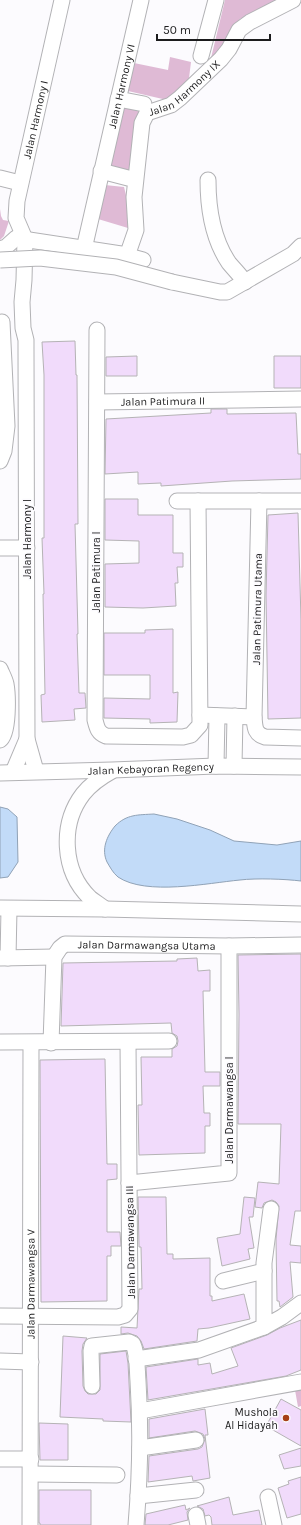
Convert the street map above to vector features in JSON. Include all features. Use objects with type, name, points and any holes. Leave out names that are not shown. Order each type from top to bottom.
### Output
[{"type":"street","name":"Jalan Harmony I","points":[[36,771],[27,739],[26,340],[31,327],[33,314],[32,295],[24,280],[25,239],[16,218],[20,183],[62,0]]},
{"type":"street","name":"Jalan Harmony VI","points":[[84,249],[141,0]]},
{"type":"street","points":[[201,56],[216,0]]},
{"type":"street","name":"Jalan Harmony IX","points":[[127,256],[136,230],[134,197],[142,123],[147,113],[170,106],[180,98],[221,59],[229,49],[239,30],[250,22],[293,0]]},
{"type":"street","points":[[118,99],[144,104]]},
{"type":"street","points":[[101,171],[128,178]]},
{"type":"street","points":[[0,178],[20,183]]},
{"type":"street","points":[[208,180],[210,216],[218,241],[229,262],[245,282]]},
{"type":"street","points":[[0,249],[6,247],[16,238],[127,256],[143,260]]},
{"type":"street","points":[[0,260],[40,258],[116,267],[172,282],[220,292],[227,292],[293,254],[301,246]]},
{"type":"street","points":[[0,461],[4,451],[2,322]]},
{"type":"street","points":[[97,330],[98,402]]},
{"type":"street","name":"Jalan Patimura II","points":[[98,402],[301,399]]},
{"type":"street","name":"Jalan Patimura I","points":[[98,402],[95,720],[99,732],[106,736],[186,736],[196,730],[200,725],[200,716]]},
{"type":"street","points":[[177,501],[301,501]]},
{"type":"street","points":[[198,501],[200,716],[254,717]]},
{"type":"street","name":"Jalan Patimura Utama","points":[[259,501],[254,717],[256,731],[260,735],[301,738]]},
{"type":"street","points":[[0,548],[27,548]]},
{"type":"street","points":[[0,669],[6,685],[6,728],[2,739]]},
{"type":"street","points":[[216,766],[217,716]]},
{"type":"street","points":[[234,766],[235,716]]},
{"type":"street","name":"Jalan Harmony I","points":[[6,772],[27,739]]},
{"type":"street","name":"Jalan Kebayoran Regency","points":[[6,772],[216,766],[301,767]]},
{"type":"street","points":[[105,908],[90,897],[78,882],[70,866],[67,847],[68,828],[73,810],[83,794],[96,780],[112,770]]},
{"type":"street","points":[[51,1043],[54,957],[4,958],[5,908],[105,908],[301,914]]},
{"type":"street","name":"Jalan Darmawangsa Utama","points":[[54,957],[60,948],[65,944],[229,946],[301,945]]},
{"type":"street","name":"Jalan Darmawangsa I","points":[[129,1183],[229,1172],[229,946]]},
{"type":"street","points":[[0,1042],[51,1043],[169,1041]]},
{"type":"street","name":"Jalan Darmawangsa III","points":[[0,1316],[118,1317],[125,1315],[130,1309],[128,1042]]},
{"type":"street","name":"Jalan Darmawangsa V","points":[[30,1525],[31,1043]]},
{"type":"street","points":[[264,1327],[264,1271],[271,1210]]},
{"type":"street","points":[[223,1281],[264,1271]]},
{"type":"street","points":[[136,1359],[199,1350],[264,1327],[282,1317],[301,1303]]},
{"type":"street","points":[[92,1386],[92,1346],[132,1343],[135,1347],[140,1411],[140,1448],[136,1525]]},
{"type":"street","points":[[0,1361],[31,1362]]},
{"type":"street","points":[[140,1411],[301,1382]]},
{"type":"street","points":[[140,1448],[196,1440]]},
{"type":"street","points":[[0,1459],[31,1459]]},
{"type":"street","points":[[31,1474],[117,1475]]},
{"type":"street","points":[[138,1496],[196,1490]]},
{"type":"street","points":[[268,1497],[274,1525]]},
{"type":"shaded area","points":[[225,0],[278,0],[240,19],[221,48],[211,58]]},
{"type":"shaded area","points":[[170,57],[191,62],[189,78],[167,100],[128,91],[134,63],[168,70]]},
{"type":"shaded area","points":[[127,107],[137,108],[139,112],[129,173],[108,168],[122,110]]},
{"type":"shaded area","points":[[105,185],[124,187],[131,215],[128,228],[98,219]]},
{"type":"shaded area","points":[[0,209],[3,220],[9,221],[4,236],[0,240]]},
{"type":"shaded area","points":[[301,1389],[301,1406],[298,1407],[295,1390]]},
{"type":"water","points":[[0,807],[8,809],[17,817],[18,862],[8,877],[0,878]]},
{"type":"water","points":[[154,814],[177,819],[210,830],[234,841],[277,845],[301,841],[301,881],[254,879],[178,887],[144,886],[130,883],[118,877],[107,862],[105,857],[106,843],[110,834],[119,822],[128,817]]},
{"type":"building","points":[[75,341],[77,375],[78,524],[75,524],[77,634],[79,693],[85,693],[86,708],[74,709],[75,720],[42,722],[41,695],[45,694],[42,538],[44,538],[44,375],[42,342]]},
{"type":"building","points":[[137,356],[137,376],[106,376],[106,357]]},
{"type":"building","points":[[274,356],[301,356],[301,388],[274,388]]},
{"type":"building","points":[[211,409],[227,409],[227,414],[296,413],[298,454],[301,454],[301,479],[232,481],[161,486],[161,483],[138,484],[138,472],[105,474],[106,419],[211,413]]},
{"type":"building","points":[[105,499],[138,499],[138,515],[173,515],[173,553],[183,553],[183,567],[177,567],[178,583],[175,583],[176,606],[143,608],[105,607],[105,564],[139,563],[139,541],[105,540]]},
{"type":"building","points":[[298,513],[301,620],[301,718],[268,719],[266,595],[268,515]]},
{"type":"building","points":[[173,629],[173,693],[178,692],[177,722],[150,723],[150,719],[104,718],[104,698],[150,699],[150,675],[104,675],[104,633],[145,633],[145,630]]},
{"type":"building","points":[[301,954],[301,1211],[295,1211],[290,1245],[301,1246],[301,1263],[290,1262],[293,1297],[280,1307],[279,1301],[277,1301],[276,1239],[279,1206],[272,1200],[264,1203],[262,1208],[255,1207],[258,1182],[279,1184],[281,1124],[238,1124],[238,955]]},
{"type":"building","points":[[197,958],[198,971],[210,970],[210,991],[203,991],[205,1072],[220,1072],[220,1086],[203,1086],[204,1113],[210,1113],[210,1126],[205,1126],[205,1153],[139,1155],[138,1105],[142,1105],[141,1057],[172,1057],[172,1049],[177,1046],[177,1036],[172,1033],[171,1023],[61,1026],[63,963],[177,961],[177,959]]},
{"type":"building","points":[[105,1059],[107,1164],[117,1164],[117,1179],[107,1180],[107,1232],[120,1232],[121,1246],[111,1246],[111,1256],[107,1256],[107,1301],[41,1302],[40,1060]]},
{"type":"building","points":[[138,1197],[166,1197],[167,1254],[173,1254],[173,1259],[210,1258],[210,1296],[212,1296],[212,1301],[244,1294],[250,1319],[198,1329],[197,1341],[144,1349],[137,1336],[128,1333],[121,1334],[121,1327],[137,1328],[139,1289],[142,1289]]},
{"type":"building","points":[[244,1197],[255,1198],[253,1217],[249,1217],[254,1248],[248,1249],[250,1259],[222,1266],[217,1238],[240,1234]]},
{"type":"building","points":[[301,1320],[301,1370],[286,1376],[148,1400],[146,1367],[198,1359],[198,1365],[210,1363],[212,1374],[238,1366],[231,1348],[267,1335]]},
{"type":"building","points":[[63,1336],[87,1338],[83,1344],[82,1351],[83,1386],[88,1394],[96,1394],[100,1390],[100,1354],[126,1351],[131,1422],[60,1417]]},
{"type":"building","name":"Mushola Al Hidayah","points":[[281,1399],[301,1410],[301,1446],[266,1426]]},
{"type":"building","points":[[205,1409],[208,1435],[205,1435],[210,1478],[193,1481],[192,1476],[148,1482],[149,1456],[198,1449],[202,1447],[205,1439],[203,1434],[195,1431],[149,1438],[149,1419]]},
{"type":"building","points":[[39,1423],[68,1424],[68,1460],[40,1460]]},
{"type":"building","points":[[301,1448],[301,1466],[284,1469],[279,1455]]},
{"type":"building","points":[[301,1477],[301,1514],[287,1518],[278,1488],[289,1484],[288,1481]]},
{"type":"building","points":[[39,1490],[91,1490],[91,1525],[40,1525]]},
{"type":"building","points":[[229,1497],[233,1515],[259,1510],[262,1525],[212,1525],[211,1517],[209,1515],[205,1516],[203,1509],[197,1506]]},
{"type":"building","points":[[185,1505],[186,1510],[190,1508],[187,1512],[188,1520],[168,1525],[145,1525],[146,1514]]},
{"type":"place","name":"Mushola Al Hidayah","points":[[286,1418]]}]
